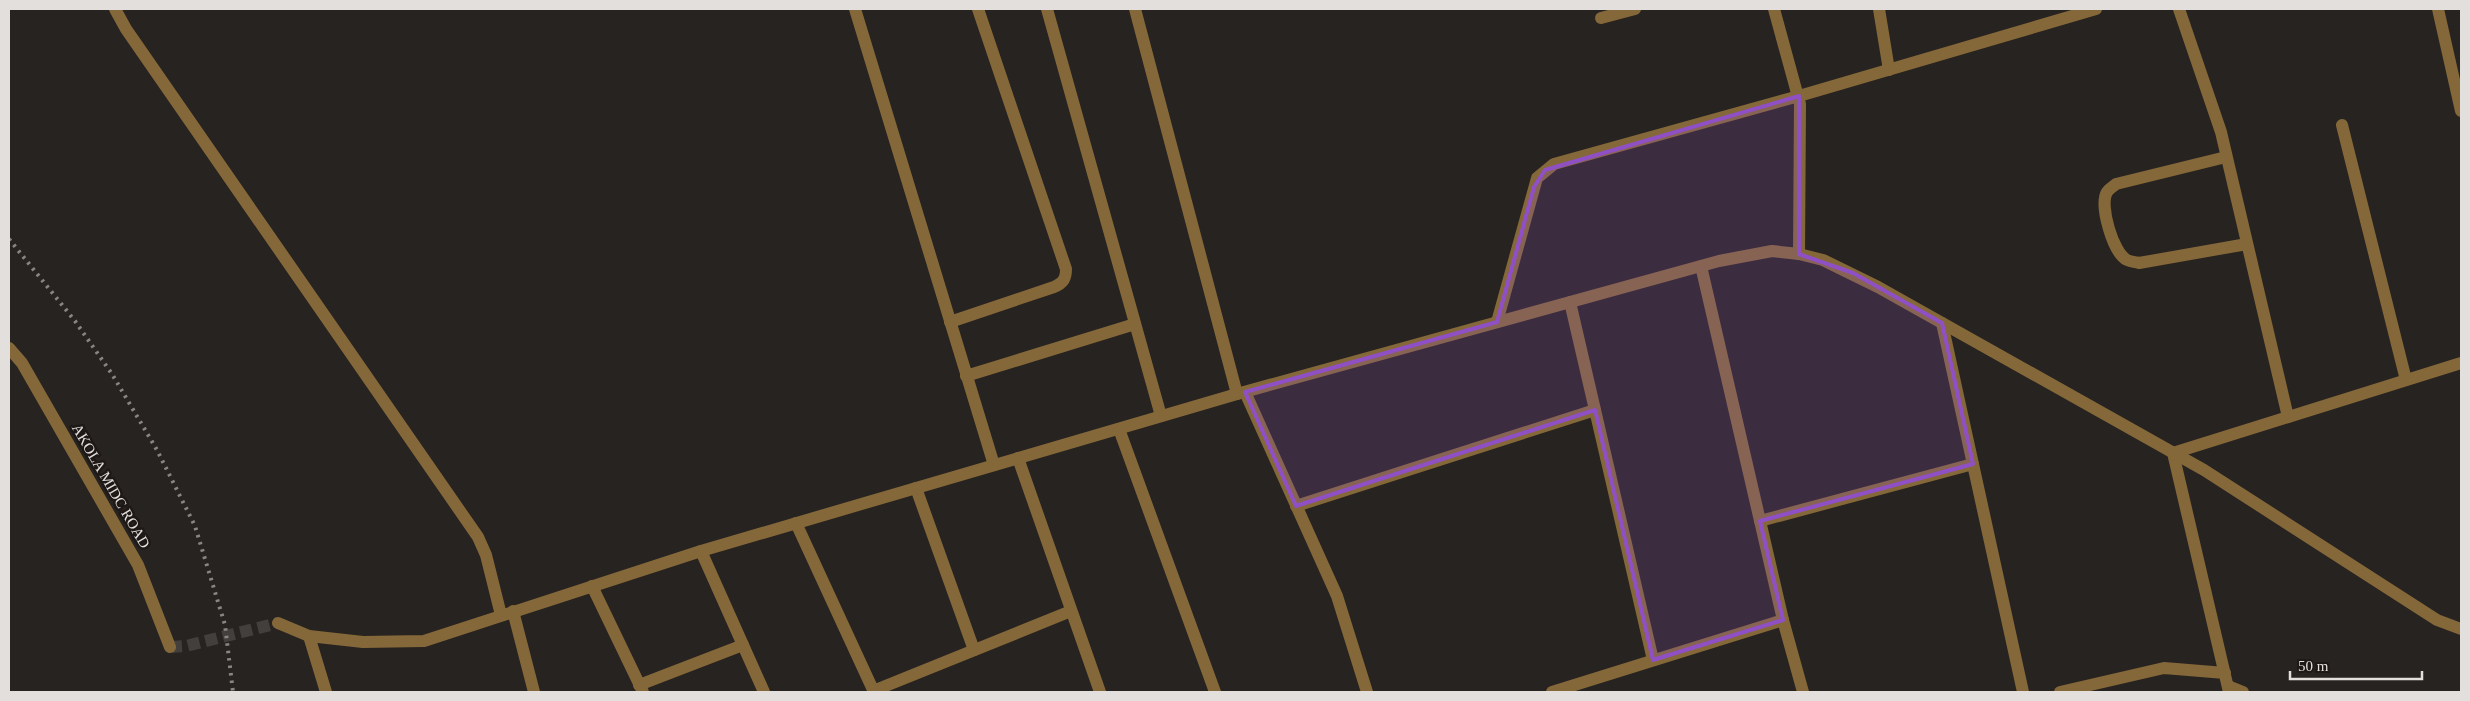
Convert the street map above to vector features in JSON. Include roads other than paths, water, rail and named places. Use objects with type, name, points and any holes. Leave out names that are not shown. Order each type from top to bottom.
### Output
[{"type":"street","points":[[115,9],[126,29],[478,537],[486,554],[534,692]]},
{"type":"street","points":[[854,9],[994,466]]},
{"type":"street","points":[[950,322],[1054,287],[1062,283],[1066,276],[1066,269],[978,9]]},
{"type":"street","points":[[1050,9],[1160,416]]},
{"type":"street","points":[[1135,9],[1241,393],[1337,596],[1367,692]]},
{"type":"street","points":[[1601,18],[1635,9]]},
{"type":"street","points":[[1774,9],[1799,96],[1799,254]]},
{"type":"street","points":[[1879,9],[1889,70]]},
{"type":"street","points":[[1497,322],[1537,178],[1554,164],[1799,96],[2096,9]]},
{"type":"street","points":[[2179,9],[2215,113],[2288,417]]},
{"type":"street","points":[[2438,9],[2461,111]]},
{"type":"street","points":[[2342,125],[2406,380]]},
{"type":"street","points":[[2226,157],[2116,184],[2107,192],[2104,203],[2111,236],[2118,251],[2127,260],[2139,263],[2247,244]]},
{"type":"street","points":[[278,623],[309,636],[363,642],[424,641],[701,551],[1160,416],[1701,266],[1772,251],[1799,254],[1823,260],[1853,273],[2204,470],[2437,620],[2461,630]]},
{"type":"street","points":[[1701,266],[1783,620],[1803,692]]},
{"type":"street","points":[[1570,302],[1653,660]]},
{"type":"street","points":[[1942,323],[2023,692]]},
{"type":"street","points":[[966,376],[1135,324]]},
{"type":"street","name":"AKOLA MIDC ROAD","points":[[9,348],[22,363],[138,565],[170,648]]},
{"type":"street","points":[[2173,453],[2461,363]]},
{"type":"street","points":[[1296,506],[1595,410]]},
{"type":"street","points":[[1119,429],[1215,692]]},
{"type":"street","points":[[2173,453],[2228,684]]},
{"type":"street","points":[[1018,458],[1100,692]]},
{"type":"street","points":[[1760,521],[1973,464]]},
{"type":"street","points":[[916,488],[974,650]]},
{"type":"street","points":[[796,523],[874,691],[1072,611]]},
{"type":"street","points":[[701,551],[764,692]]},
{"type":"street","points":[[592,586],[641,689],[743,645]]},
{"type":"street","points":[[1552,692],[1783,620]]},
{"type":"street","points":[[309,636],[326,692]]},
{"type":"street","points":[[2060,692],[2164,668],[2228,684],[2244,692]]},
{"type":"tunnel","points":[[170,647],[186,646],[278,623]]},
{"type":"railway","points":[[9,239],[75,321],[112,374],[157,450],[195,526],[225,625],[233,692]]}]
